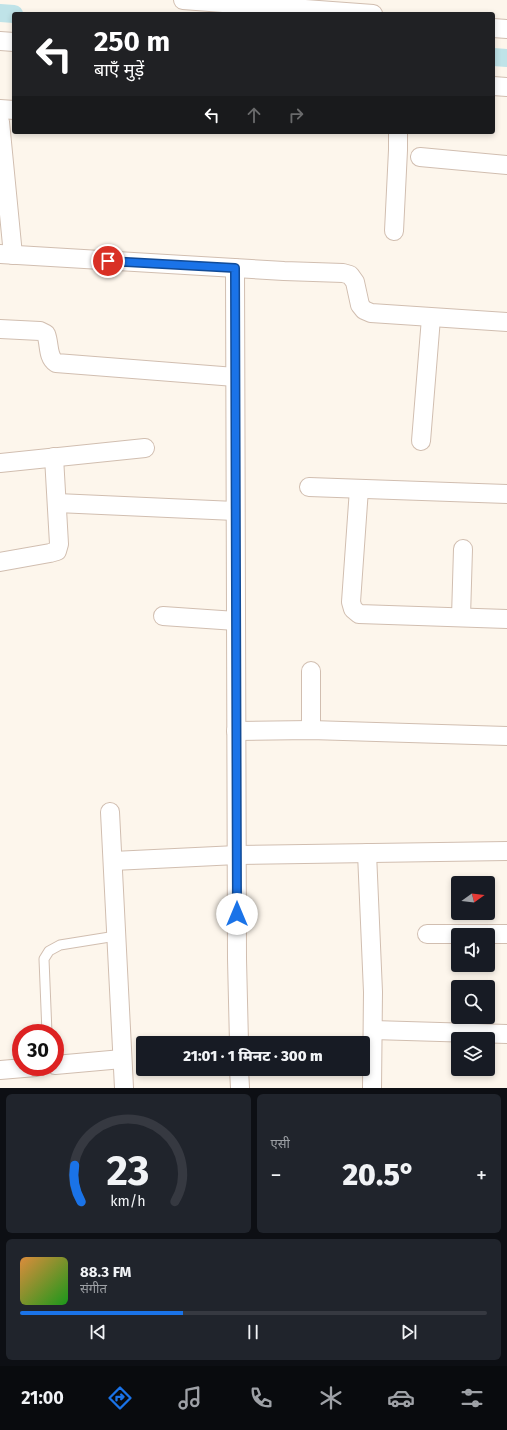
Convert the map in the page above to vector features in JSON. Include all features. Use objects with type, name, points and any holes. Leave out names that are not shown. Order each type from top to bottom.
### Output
[{"type":"street","points":[[183,0],[212,3],[295,4],[358,12]]},
{"type":"street","points":[[495,28],[507,29]]},
{"type":"street","points":[[0,41],[12,42]]},
{"type":"street","points":[[495,86],[507,87]]},
{"type":"street","points":[[0,109],[12,110]]},
{"type":"street","points":[[0,122],[6,255],[343,273],[350,275],[355,282],[360,305],[364,310],[371,313],[507,322]]},
{"type":"street","points":[[394,231],[398,134]]},
{"type":"street","points":[[420,157],[507,165]]},
{"type":"street","points":[[235,268],[236,731],[239,1036]]},
{"type":"street","points":[[421,441],[431,318]]},
{"type":"street","points":[[0,329],[40,331],[46,334],[49,341],[52,360],[56,362],[235,377]]},
{"type":"street","points":[[0,463],[145,448]]},
{"type":"street","points":[[0,562],[50,553],[57,550],[59,544],[54,457]]},
{"type":"street","points":[[309,487],[507,494]]},
{"type":"street","points":[[359,489],[351,602],[353,609],[359,614],[507,619]]},
{"type":"street","points":[[57,503],[235,511]]},
{"type":"street","points":[[461,617],[463,549]]},
{"type":"street","points":[[163,616],[236,621]]},
{"type":"street","points":[[311,671],[311,730]]},
{"type":"street","points":[[236,731],[311,730],[507,736]]},
{"type":"street","points":[[110,812],[124,1088]]},
{"type":"street","points":[[113,861],[237,855],[507,851]]},
{"type":"street","points":[[367,853],[373,992],[372,1088]]},
{"type":"street","points":[[427,934],[507,934]]},
{"type":"street","points":[[373,1030],[507,1034]]},
{"type":"street","points":[[64,1064],[122,1059]]},
{"type":"street","points":[[0,1070],[12,1069]]},
{"type":"street","points":[[239,1076],[240,1088]]},
{"type":"lane","points":[[47,1024],[44,959],[49,951],[60,945],[116,936]]},
{"type":"waterway","points":[[0,13],[12,14]]},
{"type":"waterway","points":[[495,57],[507,58]]},
{"type":"route","points":[[108,261],[235,268],[237,914]]}]
